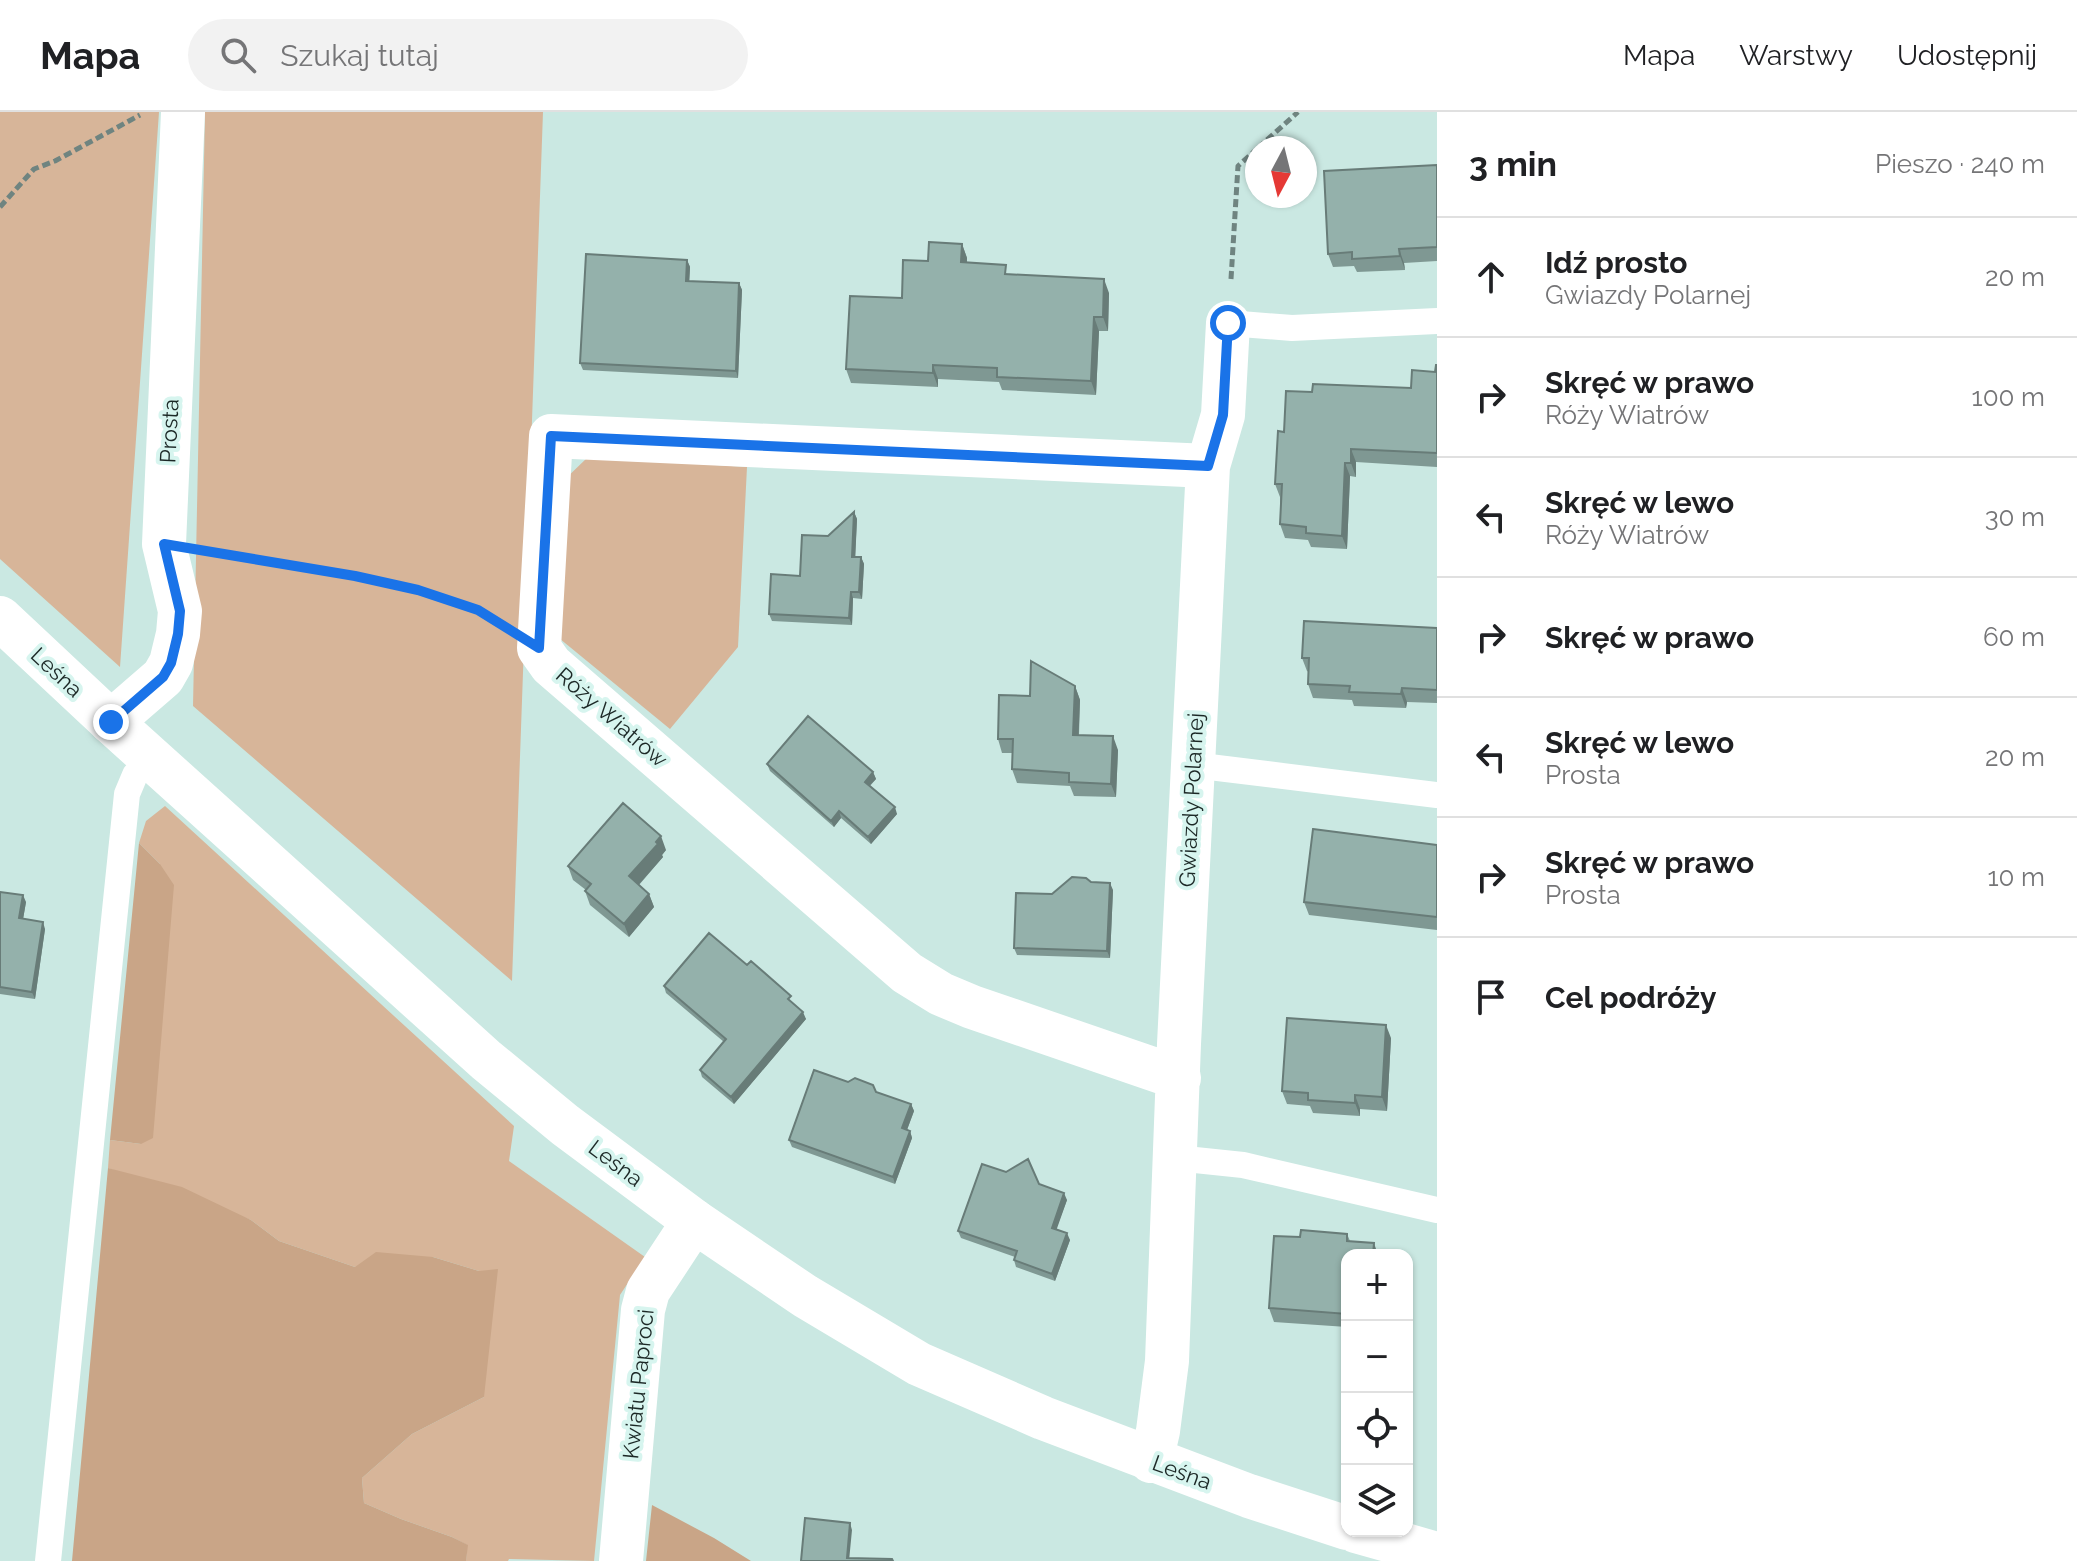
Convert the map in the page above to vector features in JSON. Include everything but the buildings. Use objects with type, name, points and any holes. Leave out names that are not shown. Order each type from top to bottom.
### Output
[{"type":"street","name":"Prosta","points":[[111,722],[163,677],[171,663],[178,634],[180,611],[164,544],[183,112]]},
{"type":"street","name":"Gwiazdy Polarnej","points":[[1151,1461],[1167,1361],[1208,466],[1223,415],[1228,323]]},
{"type":"street","name":"Róży Wiatrów","points":[[1179,1078],[972,1007],[941,994],[907,973],[551,665],[539,648],[551,436],[1208,466]]},
{"type":"street","name":"Leśna","points":[[0,618],[486,1060],[565,1125],[694,1221],[805,1296],[919,1364],[1151,1461],[1341,1526]]},
{"type":"street","name":"Kwiatu Paproci","points":[[621,1561],[643,1310],[648,1291],[694,1221]]},
{"type":"street","points":[[1377,1537],[1437,1554]]},
{"type":"lane","points":[[1228,323],[1292,328],[1437,321]]},
{"type":"lane","points":[[48,1561],[127,794],[135,775],[152,757]]},
{"type":"lane","points":[[1193,765],[1437,795]]},
{"type":"lane","points":[[1176,1158],[1243,1165],[1437,1210]]},
{"type":"path","points":[[0,207],[34,169],[55,161],[144,112]]},
{"type":"path","points":[[1272,136],[1298,112]]},
{"type":"path","points":[[1228,323],[1238,166],[1245,160]]},
{"type":"path","points":[[164,544],[355,576],[418,590],[478,610],[539,648]]},
{"type":"shaded area","points":[[0,112],[159,112],[120,667],[0,559]]},
{"type":"shaded area","points":[[205,112],[543,112],[512,981],[193,706]]},
{"type":"shaded area","points":[[588,457],[747,467],[738,647],[670,729],[554,634],[560,484]]},
{"type":"shaded area","points":[[165,806],[514,1126],[509,1161],[645,1257],[620,1295],[594,1561],[466,1561],[467,1545],[364,1503],[362,1478],[412,1434],[484,1397],[479,1271],[433,1257],[355,1267],[279,1241],[251,1220],[108,1168],[110,1140],[141,1144],[160,864],[139,843],[146,821]]},
{"type":"shaded area","points":[[139,843],[160,864],[174,885],[153,1138],[141,1144],[110,1140]]},
{"type":"shaded area","points":[[108,1168],[182,1187],[251,1220],[279,1241],[355,1267],[376,1252],[433,1257],[479,1271],[498,1269],[484,1397],[412,1434],[362,1478],[364,1503],[468,1545],[466,1561],[72,1561]]},
{"type":"shaded area","points":[[652,1505],[714,1538],[751,1561],[646,1561]]},
{"type":"route","points":[[111,722],[163,677],[171,663],[180,611],[164,544],[355,576],[418,590],[478,610],[539,648],[551,436],[1208,466],[1223,415],[1228,323]]}]
